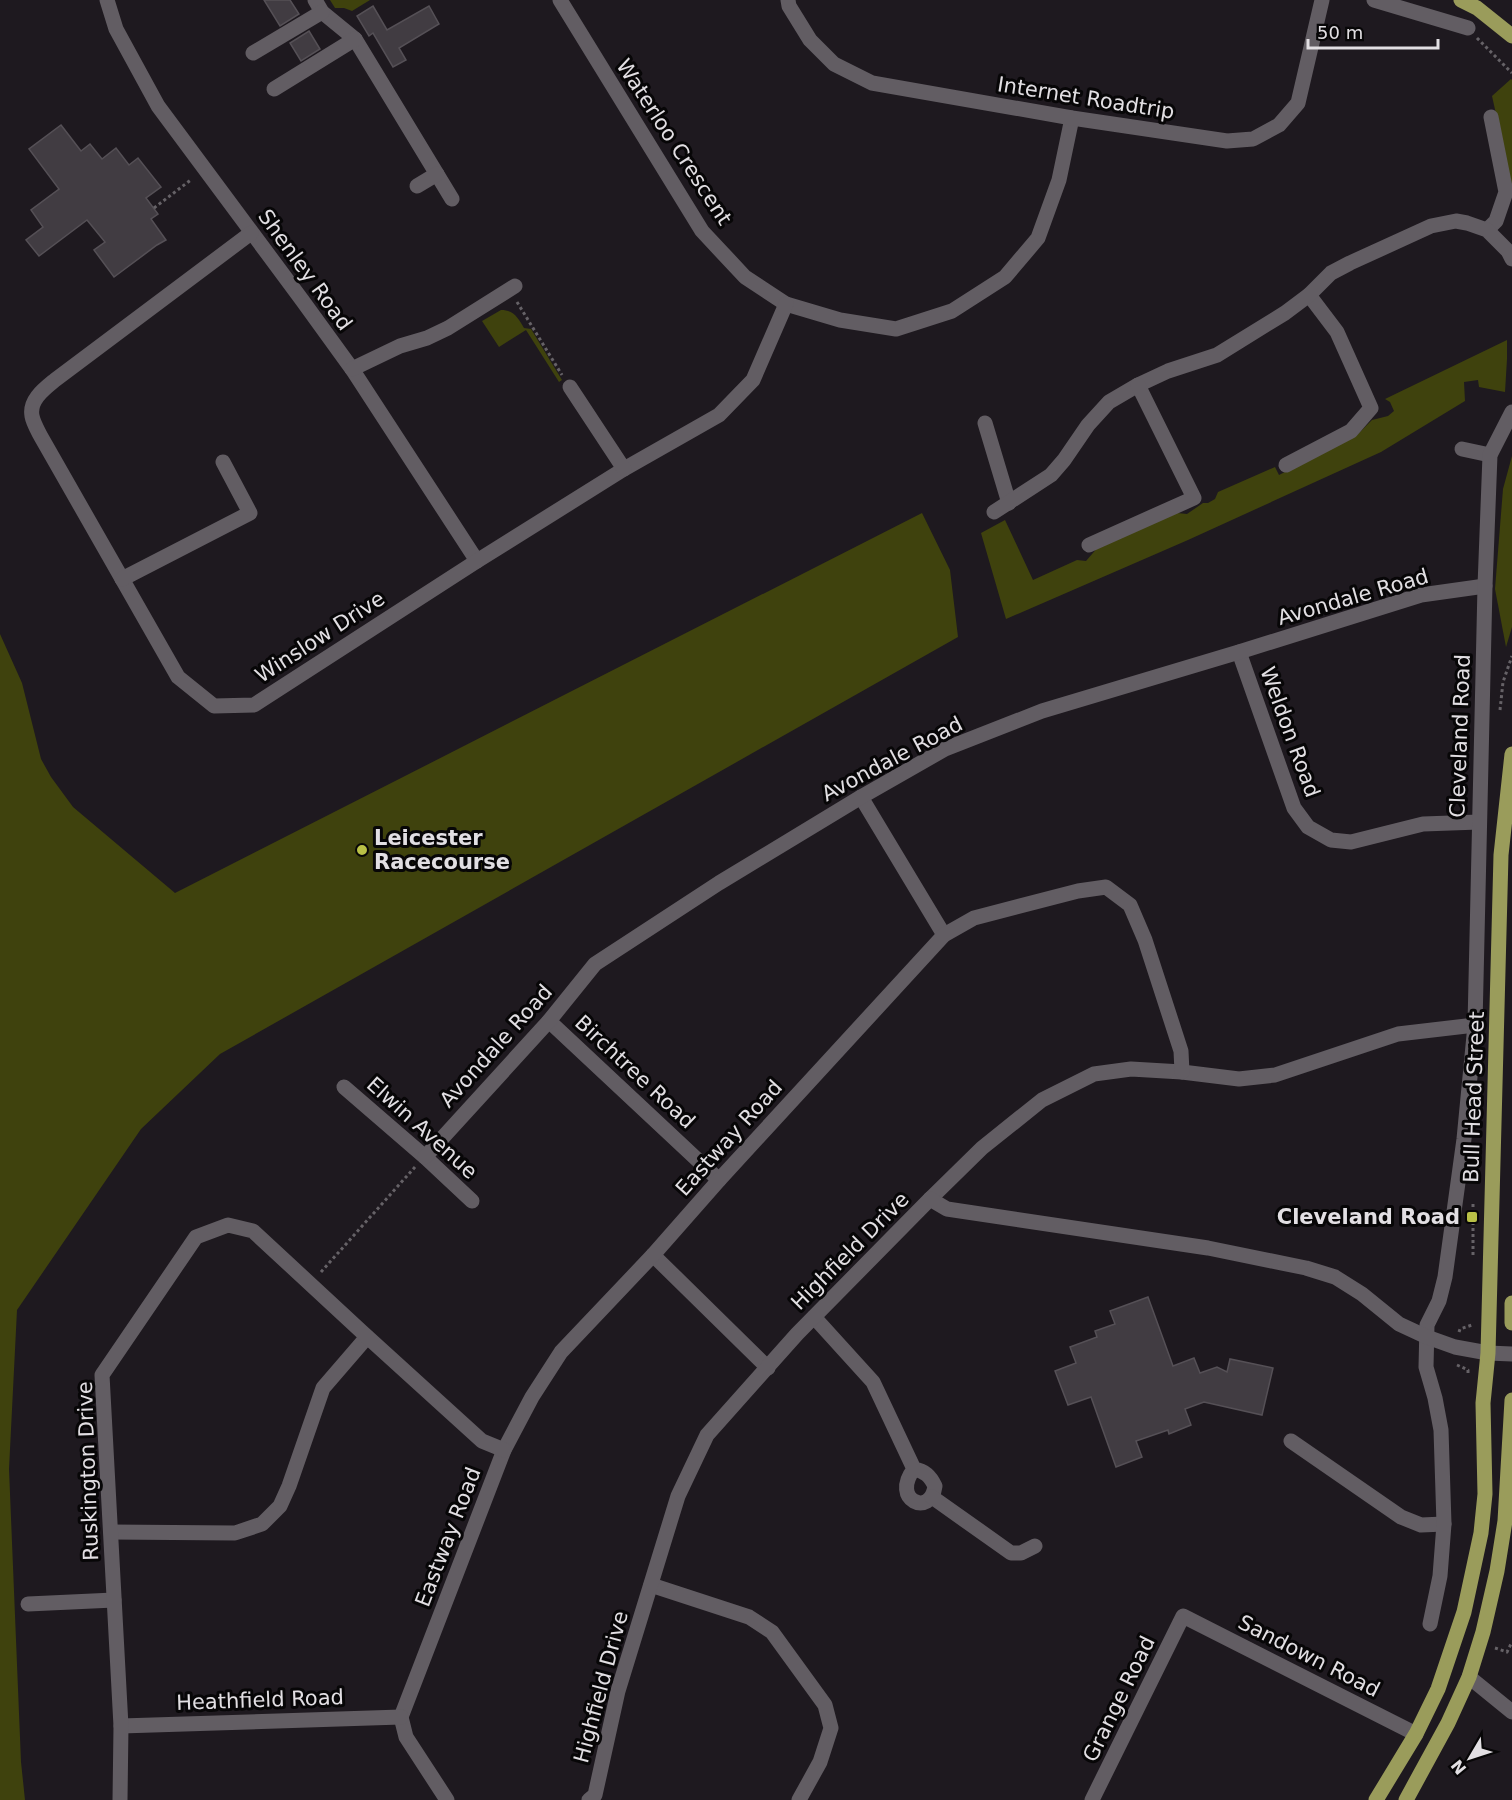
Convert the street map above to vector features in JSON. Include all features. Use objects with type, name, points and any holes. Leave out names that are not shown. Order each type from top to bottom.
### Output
[{"type":"main road","points":[[1461,0],[1477,8],[1512,36]]},
{"type":"main road","name":"Bull Head Street","points":[[1376,1800],[1416,1734],[1438,1689],[1464,1612],[1481,1533],[1485,1494],[1483,1403],[1488,1353],[1502,855],[1512,754]]},
{"type":"main road","points":[[1512,1303],[1512,1323]]},
{"type":"main road","points":[[1406,1800],[1435,1748],[1469,1677],[1479,1644],[1497,1571],[1505,1521],[1512,1401]]},
{"type":"street","name":"Shenley Road","points":[[107,0],[117,28],[158,106],[352,369],[477,561]]},
{"type":"street","name":"Waterloo Crescent","points":[[560,0],[702,231],[745,277],[786,304],[840,320],[896,329],[952,312],[1005,277],[1038,238],[1059,180],[1072,118]]},
{"type":"street","name":"Internet Roadtrip","points":[[788,0],[789,6],[810,40],[834,64],[872,83],[1072,118],[1227,141],[1253,139],[1279,125],[1298,103],[1322,0]]},
{"type":"street","points":[[1374,0],[1468,28]]},
{"type":"street","points":[[253,53],[319,6],[355,39],[452,199]]},
{"type":"street","points":[[274,89],[355,39]]},
{"type":"street","points":[[1487,230],[1496,221],[1506,192],[1491,117]]},
{"type":"street","points":[[417,186],[437,174]]},
{"type":"street","points":[[994,512],[1051,475],[1109,402],[1168,371],[1217,355],[1285,313],[1310,295],[1331,273],[1350,263],[1431,226],[1456,221],[1487,230],[1508,251],[1512,259]]},
{"type":"street","name":"Winslow Drive","points":[[251,233],[40,392],[34,403],[32,416],[40,435],[178,677],[213,706],[254,705],[624,469],[719,416],[753,380],[786,304]]},
{"type":"street","points":[[352,369],[400,346],[427,338],[448,328],[512,288]]},
{"type":"street","points":[[1286,465],[1351,431],[1371,408],[1337,332],[1310,295]]},
{"type":"street","points":[[1089,545],[1194,498],[1138,385]]},
{"type":"street","points":[[570,387],[624,469]]},
{"type":"street","name":"Cleveland Road","points":[[1427,1336],[1427,1325],[1439,1301],[1445,1277],[1464,1139],[1475,1025],[1490,455],[1512,412]]},
{"type":"street","points":[[985,423],[1009,503]]},
{"type":"street","points":[[1462,449],[1490,455]]},
{"type":"street","points":[[122,579],[250,513],[223,462]]},
{"type":"street","name":"Avondale Road","points":[[425,1156],[549,1021],[595,964],[719,883],[945,749],[1042,711],[1421,595],[1485,586]]},
{"type":"street","name":"Weldon Road","points":[[1239,652],[1294,808],[1308,827],[1331,840],[1351,842],[1424,824],[1479,822]]},
{"type":"street","points":[[861,797],[944,935]]},
{"type":"street","name":"Eastway Road","points":[[401,1717],[504,1450],[532,1397],[561,1352],[653,1255],[944,935],[974,918],[1078,891],[1106,887],[1130,905],[1145,940],[1182,1051],[1182,1072]]},
{"type":"street","name":"Birchtree Road","points":[[549,1021],[719,1180]]},
{"type":"street","points":[[930,1199],[982,1148],[1042,1100],[1094,1074],[1131,1069],[1239,1078],[1275,1075],[1398,1034],[1475,1025]]},
{"type":"street","name":"Elwin Avenue","points":[[344,1088],[425,1156],[472,1201]]},
{"type":"street","name":"Highfield Drive","points":[[589,1800],[595,1795],[618,1691],[678,1496],[707,1435],[814,1317],[930,1199],[947,1209],[1208,1248],[1306,1268],[1335,1277],[1362,1294],[1399,1324],[1427,1336],[1455,1347],[1488,1353],[1512,1354]]},
{"type":"street","name":"Ruskington Drive","points":[[120,1800],[121,1726],[102,1375],[196,1237],[228,1226],[253,1231],[482,1441],[504,1450]]},
{"type":"street","points":[[653,1255],[768,1368]]},
{"type":"street","points":[[814,1317],[873,1382],[914,1469]]},
{"type":"street","points":[[1427,1336],[1426,1367],[1441,1430],[1444,1524],[1440,1576],[1430,1624]]},
{"type":"street","points":[[111,1532],[235,1533],[262,1524],[280,1506],[289,1486],[323,1388],[367,1337]]},
{"type":"street","points":[[1291,1441],[1401,1517],[1421,1525],[1444,1524]]},
{"type":"street","points":[[914,1469],[922,1471],[932,1479],[935,1486],[928,1502],[920,1503],[912,1500],[905,1488],[906,1481],[914,1469]]},
{"type":"street","points":[[932,1497],[1011,1552],[1020,1552],[1035,1546]]},
{"type":"street","points":[[651,1585],[748,1617],[772,1632],[825,1705],[831,1728],[819,1762],[800,1800]]},
{"type":"street","points":[[28,1604],[114,1600]]},
{"type":"street","name":"Sandown Road","points":[[1184,1616],[1416,1734]]},
{"type":"street","name":"Grange Road","points":[[1092,1800],[1184,1616]]},
{"type":"street","points":[[1469,1677],[1512,1712]]},
{"type":"street","points":[[401,1717],[406,1737],[447,1800]]},
{"type":"street","name":"Heathfield Road","points":[[121,1726],[401,1717]]},
{"type":"path","points":[[1468,28],[1512,73]]},
{"type":"path","points":[[154,208],[205,169]]},
{"type":"path","points":[[512,288],[570,387]]},
{"type":"path","points":[[1500,711],[1503,682],[1512,656]]},
{"type":"path","points":[[309,1284],[425,1156]]},
{"type":"path","points":[[1473,1259],[1474,1192]]},
{"type":"path","points":[[1468,1382],[1468,1371],[1453,1363],[1460,1329],[1472,1325],[1476,1317]]},
{"type":"path","points":[[1479,1644],[1507,1652],[1512,1642]]},
{"type":"shaded area","points":[[330,0],[370,0],[352,11],[335,8]]},
{"type":"shaded area","points":[[1512,80],[1512,186],[1492,96]]},
{"type":"shaded area","points":[[501,310],[512,313],[524,328],[531,329],[562,380],[559,382],[526,330],[499,347],[482,321]]},
{"type":"shaded area","points":[[1507,340],[1505,392],[1479,387],[1478,380],[1464,382],[1465,401],[1381,452],[1188,540],[1006,619],[981,533],[1005,520],[1033,580],[1077,560],[1086,561],[1099,546],[1177,513],[1187,514],[1203,503],[1215,499],[1218,492],[1275,467],[1279,475],[1356,436],[1372,420],[1388,416],[1394,411],[1390,402],[1385,399]]},
{"type":"shaded area","points":[[1512,456],[1512,627],[1506,647],[1495,589],[1503,489]]},
{"type":"shaded area","points":[[922,513],[950,570],[958,637],[220,1054],[141,1129],[17,1310],[9,1469],[21,1762],[25,1800],[0,1800],[0,634],[22,683],[41,759],[51,777],[73,807],[175,893]]},
{"type":"building","points":[[264,0],[290,0],[299,14],[280,26]]},
{"type":"building","points":[[373,6],[387,30],[429,6],[439,24],[399,48],[406,60],[393,67],[373,33],[369,36],[357,16]]},
{"type":"building","points":[[309,31],[320,49],[301,61],[290,43]]},
{"type":"building","points":[[61,125],[81,151],[90,144],[102,159],[116,148],[129,165],[138,158],[161,187],[146,198],[158,214],[151,219],[166,240],[114,277],[94,250],[105,242],[87,220],[39,256],[26,240],[43,227],[31,210],[59,189],[29,149]]},
{"type":"building","points":[[1148,1297],[1173,1366],[1194,1358],[1200,1373],[1217,1367],[1227,1372],[1230,1359],[1273,1368],[1262,1415],[1204,1402],[1185,1409],[1191,1425],[1169,1434],[1168,1430],[1136,1441],[1142,1457],[1116,1467],[1091,1397],[1068,1405],[1055,1371],[1076,1363],[1070,1347],[1097,1337],[1095,1331],[1115,1324],[1110,1311]]},
{"type":"place","name":"Leicester Racecourse","points":[[362,850]]},
{"type":"place","name":"Cleveland Road","points":[[1472,1217]]}]
